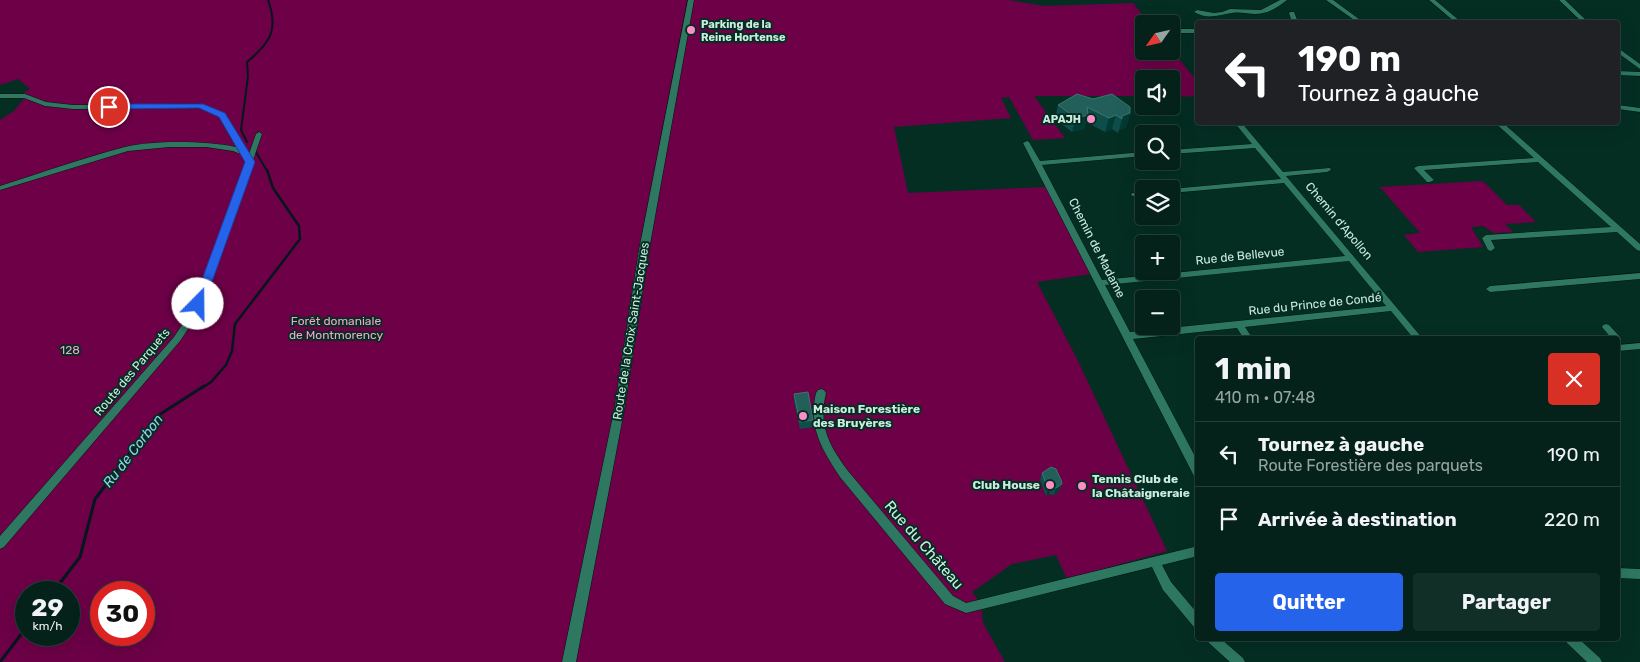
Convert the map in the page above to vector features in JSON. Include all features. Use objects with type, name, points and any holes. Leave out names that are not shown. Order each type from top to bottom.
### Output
[{"type":"street","name":"Route de la Croix Saint-Jacques","points":[[569,662],[625,379],[644,250],[691,0]]},
{"type":"street","points":[[1197,12],[1205,14],[1227,13],[1230,11],[1262,12],[1284,0]]},
{"type":"street","points":[[1328,0],[1357,20]]},
{"type":"street","points":[[1432,0],[1456,20]]},
{"type":"street","points":[[1562,0],[1583,20]]},
{"type":"street","points":[[1292,13],[1294,20]]},
{"type":"street","points":[[1180,31],[1195,31]]},
{"type":"street","points":[[1620,52],[1640,67]]},
{"type":"street","points":[[1620,73],[1640,74]]},
{"type":"street","points":[[0,96],[25,96],[45,104],[73,107],[200,106],[222,115],[250,162]]},
{"type":"street","points":[[1620,107],[1640,110]]},
{"type":"street","name":"Chemin d'Apollon","points":[[1240,125],[1416,336]]},
{"type":"street","points":[[1501,125],[1538,160],[1640,248]]},
{"type":"street","name":"Route des Parquets","points":[[0,544],[171,346],[194,314],[259,134]]},
{"type":"street","name":"Chemin de Madame","points":[[1027,143],[1195,467]]},
{"type":"street","points":[[0,188],[127,149],[146,146],[214,146],[237,148],[243,152]]},
{"type":"street","points":[[1180,151],[1257,146]]},
{"type":"street","points":[[1037,163],[1135,155]]},
{"type":"street","points":[[1430,180],[1418,168],[1538,160]]},
{"type":"street","points":[[1180,191],[1328,170]]},
{"type":"street","points":[[1491,248],[1486,238],[1618,229]]},
{"type":"street","name":"Rue de Bellevue","points":[[1100,282],[1352,258]]},
{"type":"street","points":[[1490,288],[1640,276]]},
{"type":"street","name":"Rue du Prince de Condé","points":[[1128,336],[1393,308]]},
{"type":"street","name":"Rue du Prince de Condé","points":[[1239,324],[1247,336]]},
{"type":"street","points":[[1606,327],[1614,336]]},
{"type":"street","points":[[1621,348],[1640,346]]},
{"type":"street","name":"Rue du Château","points":[[821,393],[816,406],[818,432],[829,452],[850,482],[949,600],[956,604],[966,608],[1156,563],[1195,552]]},
{"type":"street","points":[[1156,563],[1168,586],[1195,619]]},
{"type":"street","points":[[1620,572],[1640,574]]},
{"type":"street","points":[[1215,641],[1239,662]]},
{"type":"street","points":[[1573,641],[1596,662]]},
{"type":"green space","name":"Forêt domaniale de Montmorency","points":[[0,0],[1008,0],[1044,6],[1133,3],[1143,15],[1135,15],[1135,60],[1180,60],[1195,79],[1195,96],[1180,97],[1180,70],[1135,70],[1135,96],[1034,96],[1065,138],[1033,140],[1009,97],[1001,98],[1011,118],[894,127],[908,193],[1047,187],[1091,274],[1037,282],[1078,361],[1167,551],[1067,579],[1056,555],[1012,564],[972,592],[981,604],[983,623],[1005,662],[0,662],[0,120],[14,111],[23,100],[20,95],[30,89],[18,79],[0,85]]},
{"type":"green space","points":[[1483,181],[1507,205],[1519,205],[1536,222],[1505,224],[1513,232],[1494,233],[1483,226],[1471,227],[1483,247],[1418,252],[1404,235],[1420,233],[1380,187]]},
{"type":"building","points":[[1077,94],[1093,99],[1112,94],[1130,107],[1130,113],[1122,116],[1122,119],[1116,115],[1109,118],[1087,107],[1088,115],[1076,118],[1058,105]]},
{"type":"building","name":"Maison Forestière des Bruyères","points":[[808,392],[813,420],[800,422],[794,394]]},
{"type":"building","points":[[1051,467],[1056,469],[1062,484],[1056,488],[1048,489],[1042,473]]},
{"type":"waterway","name":"Ru de Corbon","points":[[247,142],[241,130],[248,76],[247,62],[262,49],[270,35],[273,20],[268,0]]},
{"type":"waterway","name":"Ru de Corbon","points":[[256,152],[267,171]]},
{"type":"waterway","name":"Ru de Corbon","points":[[202,388],[211,382],[226,365],[232,351],[235,324],[300,239],[299,226],[273,188],[267,170]]},
{"type":"waterway","name":"Ru de Corbon","points":[[61,581],[80,557],[95,499],[159,415],[204,386]]},
{"type":"waterway","name":"Ru de Corbon","points":[[0,662],[15,642]]},
{"type":"place","name":"Parking de la Reine Hortense","points":[[691,30]]},
{"type":"place","name":"APAJH","points":[[1091,119]]},
{"type":"place","name":"Maison Forestière des Bruyères","points":[[803,416]]},
{"type":"place","name":"Club House","points":[[1050,485]]},
{"type":"place","name":"Tennis Club de la Châtaigneraie","points":[[1082,486]]},
{"type":"route","points":[[109,107],[192,104],[200,106],[222,115],[237,139],[241,150],[250,162],[198,304]]},
{"type":"park label","name":"128","points":[[70,350]]}]
